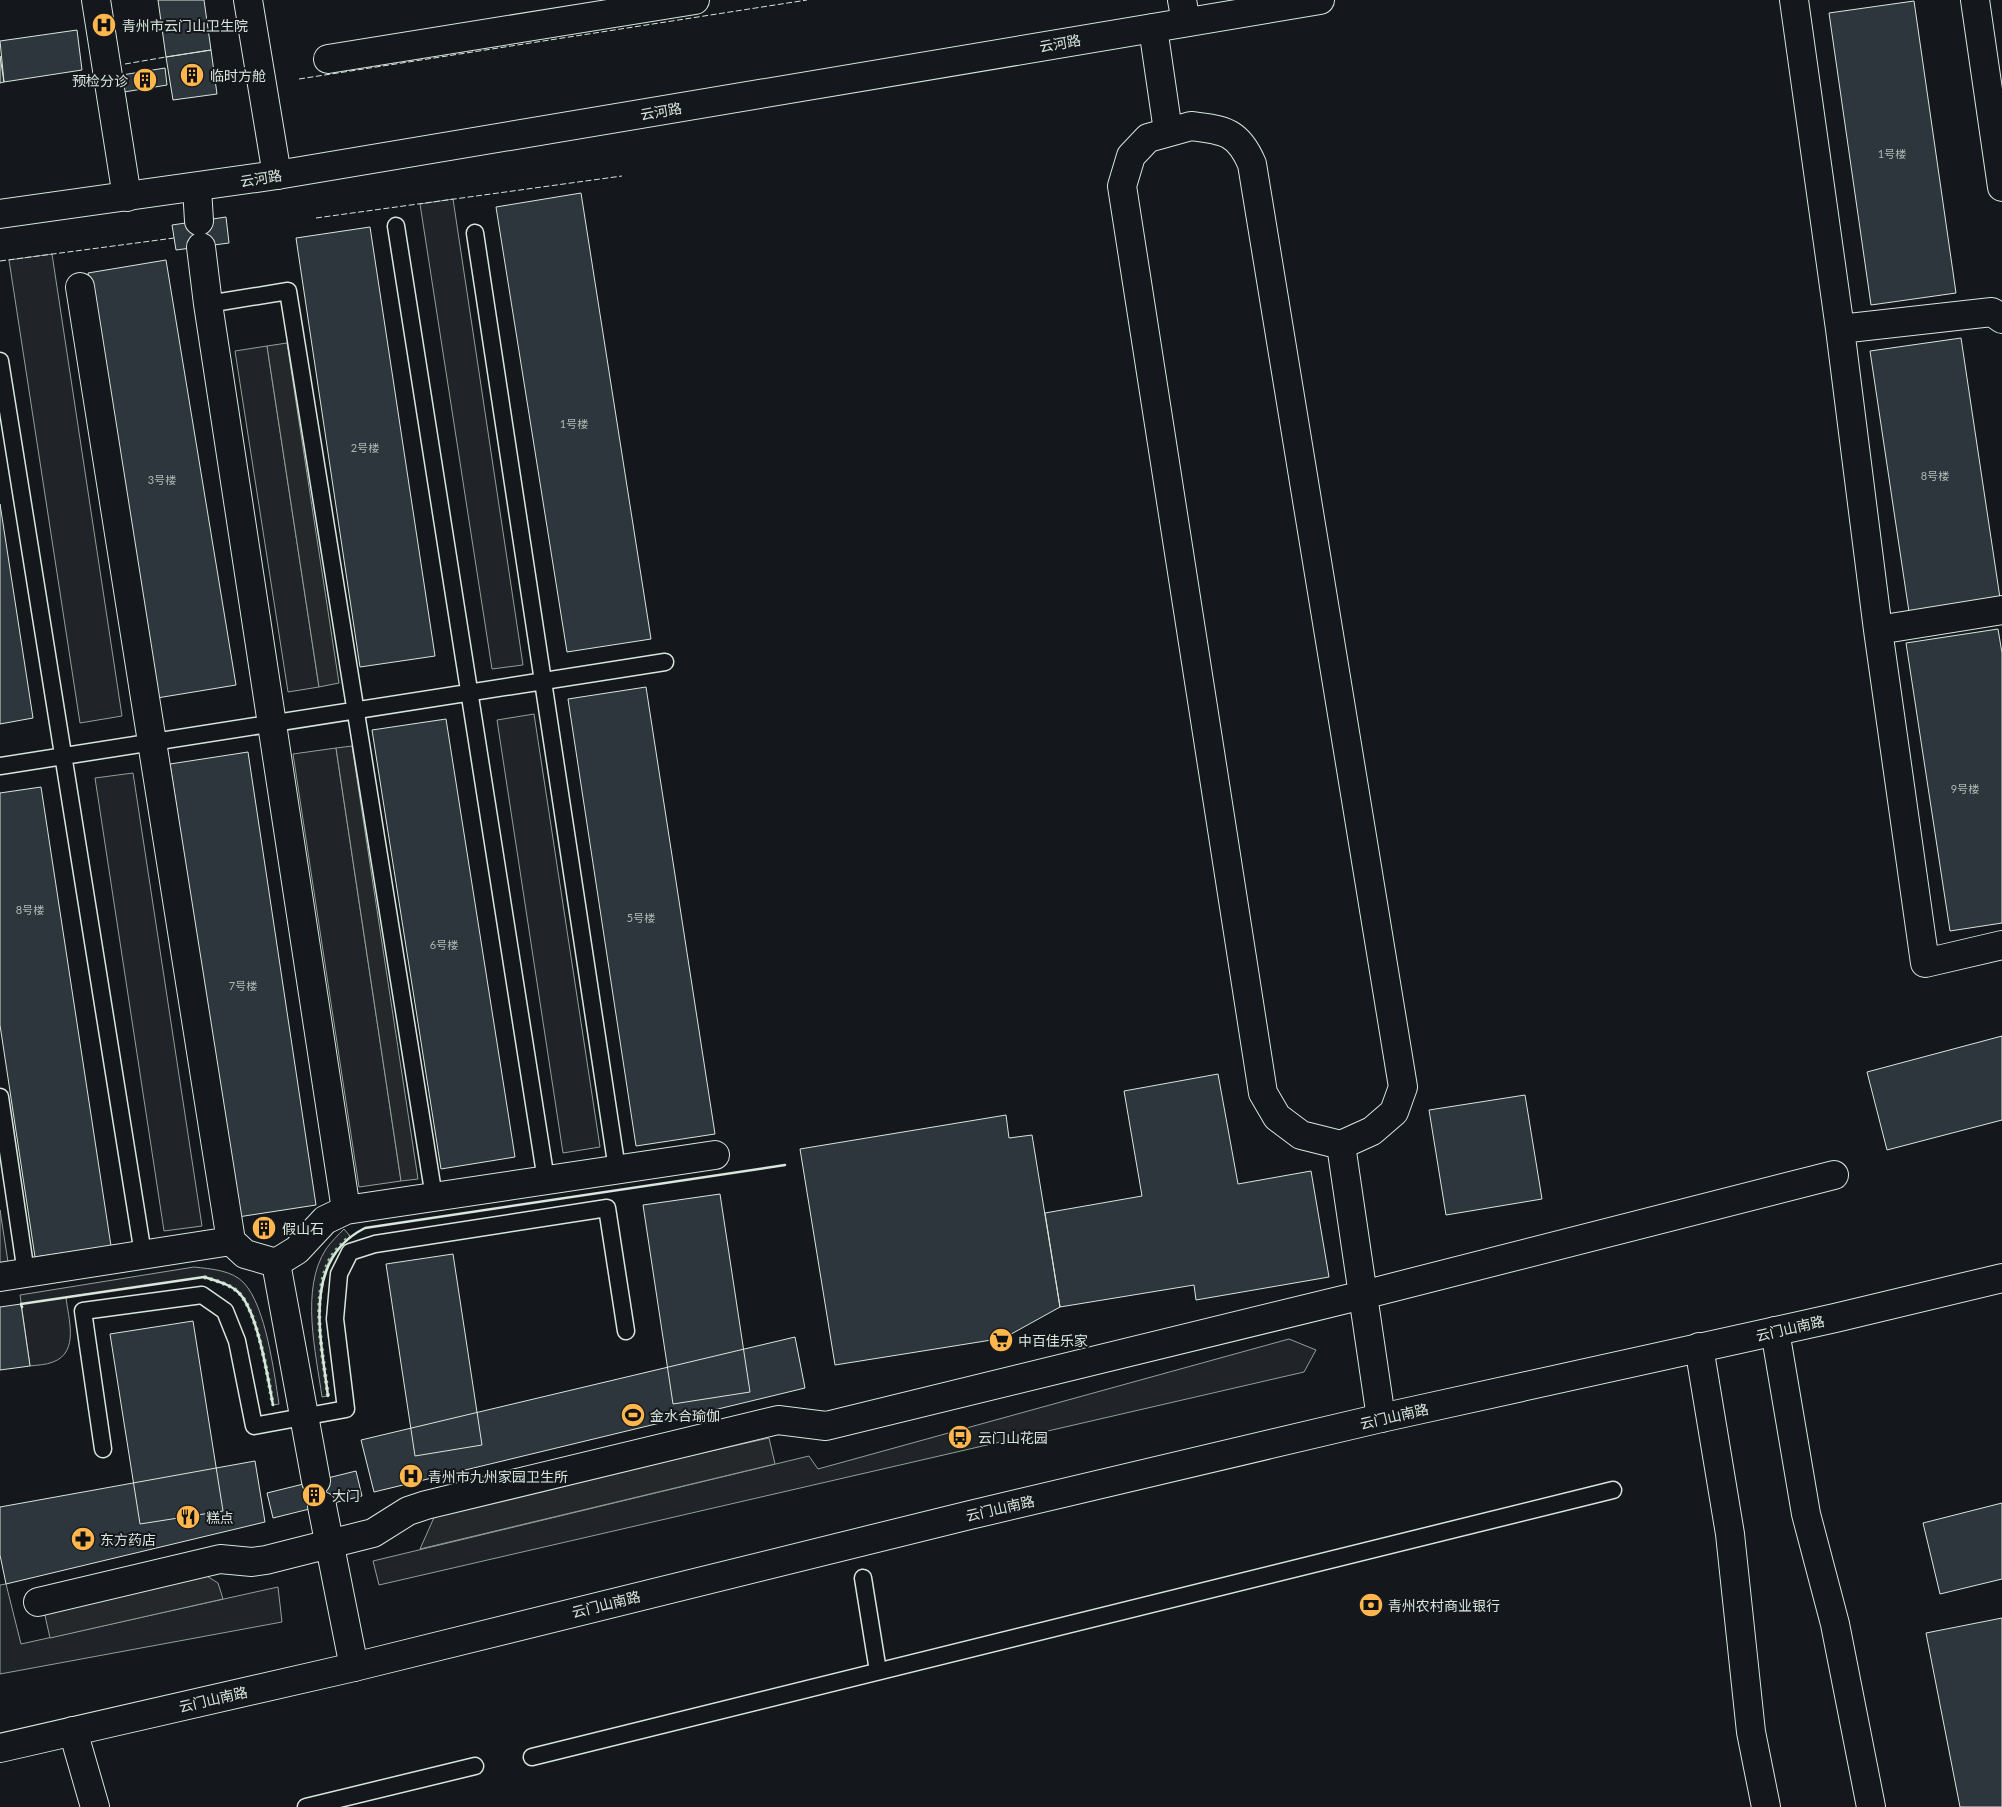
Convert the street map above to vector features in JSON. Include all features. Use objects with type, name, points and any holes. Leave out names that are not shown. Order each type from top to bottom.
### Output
[{"type":"street","points":[[96,0],[127,197]]},
{"type":"street","points":[[248,0],[277,176]]},
{"type":"street","points":[[328,59],[695,0]]},
{"type":"street","name":"云河路","points":[[0,214],[277,176],[1153,28],[1184,11],[1320,0]]},
{"type":"street","points":[[1794,0],[1840,329],[1878,630],[1925,963],[2002,945]]},
{"type":"street","points":[[1975,0],[2002,187]]},
{"type":"street","points":[[1153,28],[1168,131]]},
{"type":"street","points":[[1191,126],[1210,128],[1231,134],[1245,148],[1252,164],[1403,1087],[1394,1112],[1372,1131],[1341,1145],[1301,1135],[1277,1117],[1263,1093],[1122,186],[1131,156],[1148,138],[1191,126]]},
{"type":"street","points":[[197,188],[208,304],[346,1210]]},
{"type":"street","points":[[80,287],[231,1241],[245,1254],[276,1263],[296,1250],[325,1220],[346,1210],[715,1155]]},
{"type":"street","points":[[1840,329],[1992,312],[2002,319]]},
{"type":"street","points":[[1878,630],[2002,610]]},
{"type":"street","points":[[1341,1145],[1381,1418]]},
{"type":"street","points":[[38,1602],[220,1559],[252,1562],[330,1545],[373,1534],[408,1511],[445,1500],[778,1420],[826,1426],[1363,1295],[1834,1175]]},
{"type":"street","points":[[13,1275],[231,1241]]},
{"type":"street","points":[[276,1263],[304,1417],[354,1667]]},
{"type":"street","name":"云门山南路","points":[[0,1748],[354,1667],[961,1517],[1381,1418],[1775,1331],[2002,1278]]},
{"type":"street","points":[[1775,1331],[1806,1514],[1835,1624],[1871,1807]]},
{"type":"street","points":[[1699,1348],[1730,1534],[1752,1732],[1766,1807]]},
{"type":"street","points":[[72,1731],[95,1807]]},
{"type":"lane","points":[[396,226],[546,1180]]},
{"type":"lane","points":[[475,233],[617,1169]]},
{"type":"lane","points":[[208,304],[288,291],[434,1197]]},
{"type":"lane","points":[[0,361],[143,1254]]},
{"type":"lane","points":[[0,766],[665,662]]},
{"type":"lane","points":[[0,1097],[13,1275]]},
{"type":"lane","points":[[103,1449],[83,1311],[202,1295],[224,1311],[234,1333],[254,1426],[346,1409],[335,1319],[339,1274],[350,1252],[375,1244],[607,1208],[626,1331]]},
{"type":"lane","points":[[532,1757],[1613,1490]]},
{"type":"lane","points":[[863,1578],[878,1671]]},
{"type":"lane","points":[[306,1807],[475,1766]]},
{"type":"shaded area","points":[[453,199],[523,665],[492,669],[420,204]]},
{"type":"shaded area","points":[[52,254],[122,716],[80,723],[9,260]]},
{"type":"shaded area","points":[[287,343],[339,683],[319,687],[267,346]]},
{"type":"shaded area","points":[[267,346],[319,687],[288,692],[235,351]]},
{"type":"shaded area","points":[[534,714],[600,1147],[563,1153],[497,720]]},
{"type":"shaded area","points":[[352,746],[418,1179],[401,1181],[336,748]]},
{"type":"shaded area","points":[[336,748],[401,1181],[359,1187],[293,754]]},
{"type":"shaded area","points":[[133,773],[202,1226],[164,1231],[95,778]]},
{"type":"shaded area","points":[[0,1210],[8,1262],[0,1263]]},
{"type":"shaded area","points":[[344,1229],[350,1236],[330,1259],[320,1295],[321,1346],[328,1396],[322,1397],[312,1322],[314,1283],[318,1265],[326,1249]]},
{"type":"shaded area","points":[[194,1267],[234,1275],[244,1283],[252,1294],[268,1340],[279,1404],[273,1405],[257,1329],[246,1302],[231,1287],[204,1277],[66,1297],[70,1324],[70,1343],[67,1351],[53,1362],[30,1366],[20,1295]]},
{"type":"shaded area","points":[[1289,1339],[1316,1350],[1304,1372],[379,1585],[373,1561],[809,1456],[818,1469]]},
{"type":"shaded area","points":[[769,1438],[775,1464],[420,1549],[436,1513]]},
{"type":"shaded area","points":[[202,1573],[218,1583],[223,1599],[50,1638],[44,1611]]},
{"type":"shaded area","points":[[6,1584],[21,1644],[278,1587],[282,1622],[0,1674],[0,1585]]},
{"type":"building","points":[[158,0],[204,0],[211,50],[166,57]]},
{"type":"building","points":[[1914,1],[1956,293],[1871,305],[1829,13]]},
{"type":"building","points":[[77,30],[82,70],[4,82],[0,41]]},
{"type":"building","name":"临时方舱","points":[[211,50],[217,94],[173,100],[166,57]]},
{"type":"building","points":[[0,56],[4,82],[0,83]]},
{"type":"building","name":"预检分诊","points":[[165,68],[167,85],[124,92],[122,75]]},
{"type":"building","points":[[581,193],[651,639],[567,652],[496,207]]},
{"type":"building","points":[[226,217],[229,243],[176,250],[172,225]]},
{"type":"building","points":[[370,227],[435,656],[360,667],[296,238]]},
{"type":"building","points":[[166,260],[236,685],[157,698],[88,273]]},
{"type":"building","points":[[1961,338],[2000,598],[1909,612],[1870,351]]},
{"type":"building","points":[[0,504],[33,718],[0,724]]},
{"type":"building","points":[[1998,629],[2002,653],[2002,923],[1950,931],[1906,643]]},
{"type":"building","points":[[646,687],[715,1134],[636,1146],[568,699]]},
{"type":"building","points":[[446,719],[515,1157],[441,1169],[372,730]]},
{"type":"building","points":[[248,752],[316,1205],[238,1217],[170,764]]},
{"type":"building","points":[[41,787],[111,1246],[35,1257],[0,1025],[0,793]]},
{"type":"building","points":[[2002,1036],[2002,1120],[1887,1150],[1867,1072]]},
{"type":"building","points":[[1218,1074],[1238,1184],[1311,1171],[1329,1277],[1196,1300],[1194,1285],[1060,1307],[1045,1213],[1142,1196],[1124,1091]]},
{"type":"building","points":[[1525,1095],[1542,1199],[1446,1215],[1429,1110]]},
{"type":"building","points":[[1006,1115],[1009,1138],[1032,1135],[1060,1307],[1004,1338],[835,1365],[800,1149]]},
{"type":"building","points":[[720,1194],[750,1392],[673,1404],[643,1205]]},
{"type":"building","name":"假山石","points":[[272,1219],[265,1234],[255,1223]]},
{"type":"building","points":[[453,1254],[482,1445],[415,1456],[386,1264]]},
{"type":"building","points":[[21,1304],[30,1366],[0,1370],[0,1307]]},
{"type":"building","points":[[193,1321],[223,1511],[140,1524],[110,1334]]},
{"type":"building","points":[[795,1337],[805,1388],[374,1492],[361,1440]]},
{"type":"building","points":[[255,1461],[265,1522],[6,1584],[0,1555],[0,1507]]},
{"type":"building","name":"大门","points":[[356,1471],[362,1496],[273,1518],[267,1493]]},
{"type":"building","points":[[2002,1503],[2002,1579],[1940,1594],[1923,1523]]},
{"type":"building","points":[[2002,1618],[2002,1807],[1960,1807],[1926,1633]]},
{"type":"hedge","points":[[328,1396],[321,1346],[320,1295],[330,1259],[350,1236]]},
{"type":"hedge","points":[[204,1277],[231,1287],[246,1302],[257,1330],[273,1405]]},
{"type":"fence","points":[[299,79],[807,0]]},
{"type":"fence","points":[[125,64],[166,57]]},
{"type":"fence","points":[[316,218],[622,176]]},
{"type":"fence","points":[[0,261],[174,238]]},
{"type":"wall","points":[[328,1396],[320,1326],[323,1280],[331,1260],[345,1242],[365,1228],[785,1165]]},
{"type":"wall","points":[[22,1307],[21,1304],[204,1277],[223,1283],[239,1293],[252,1315],[265,1363],[273,1405]]},
{"type":"place","name":"青州市云门山卫生院","points":[[104,25]]},
{"type":"place","name":"临时方舱","points":[[192,75]]},
{"type":"place","name":"预检分诊","points":[[145,80]]},
{"type":"place","name":"假山石","points":[[264,1228]]},
{"type":"place","name":"中百佳乐家","points":[[1001,1340]]},
{"type":"place","name":"金水合瑜伽","points":[[633,1415]]},
{"type":"place","name":"云门山花园","points":[[960,1437]]},
{"type":"place","name":"青州市九州家园卫生所","points":[[411,1476]]},
{"type":"place","name":"大门","points":[[314,1495]]},
{"type":"place","name":"糕点","points":[[188,1517]]},
{"type":"place","name":"东方药店","points":[[83,1539]]},
{"type":"place","name":"青州农村商业银行","points":[[1371,1605]]}]
